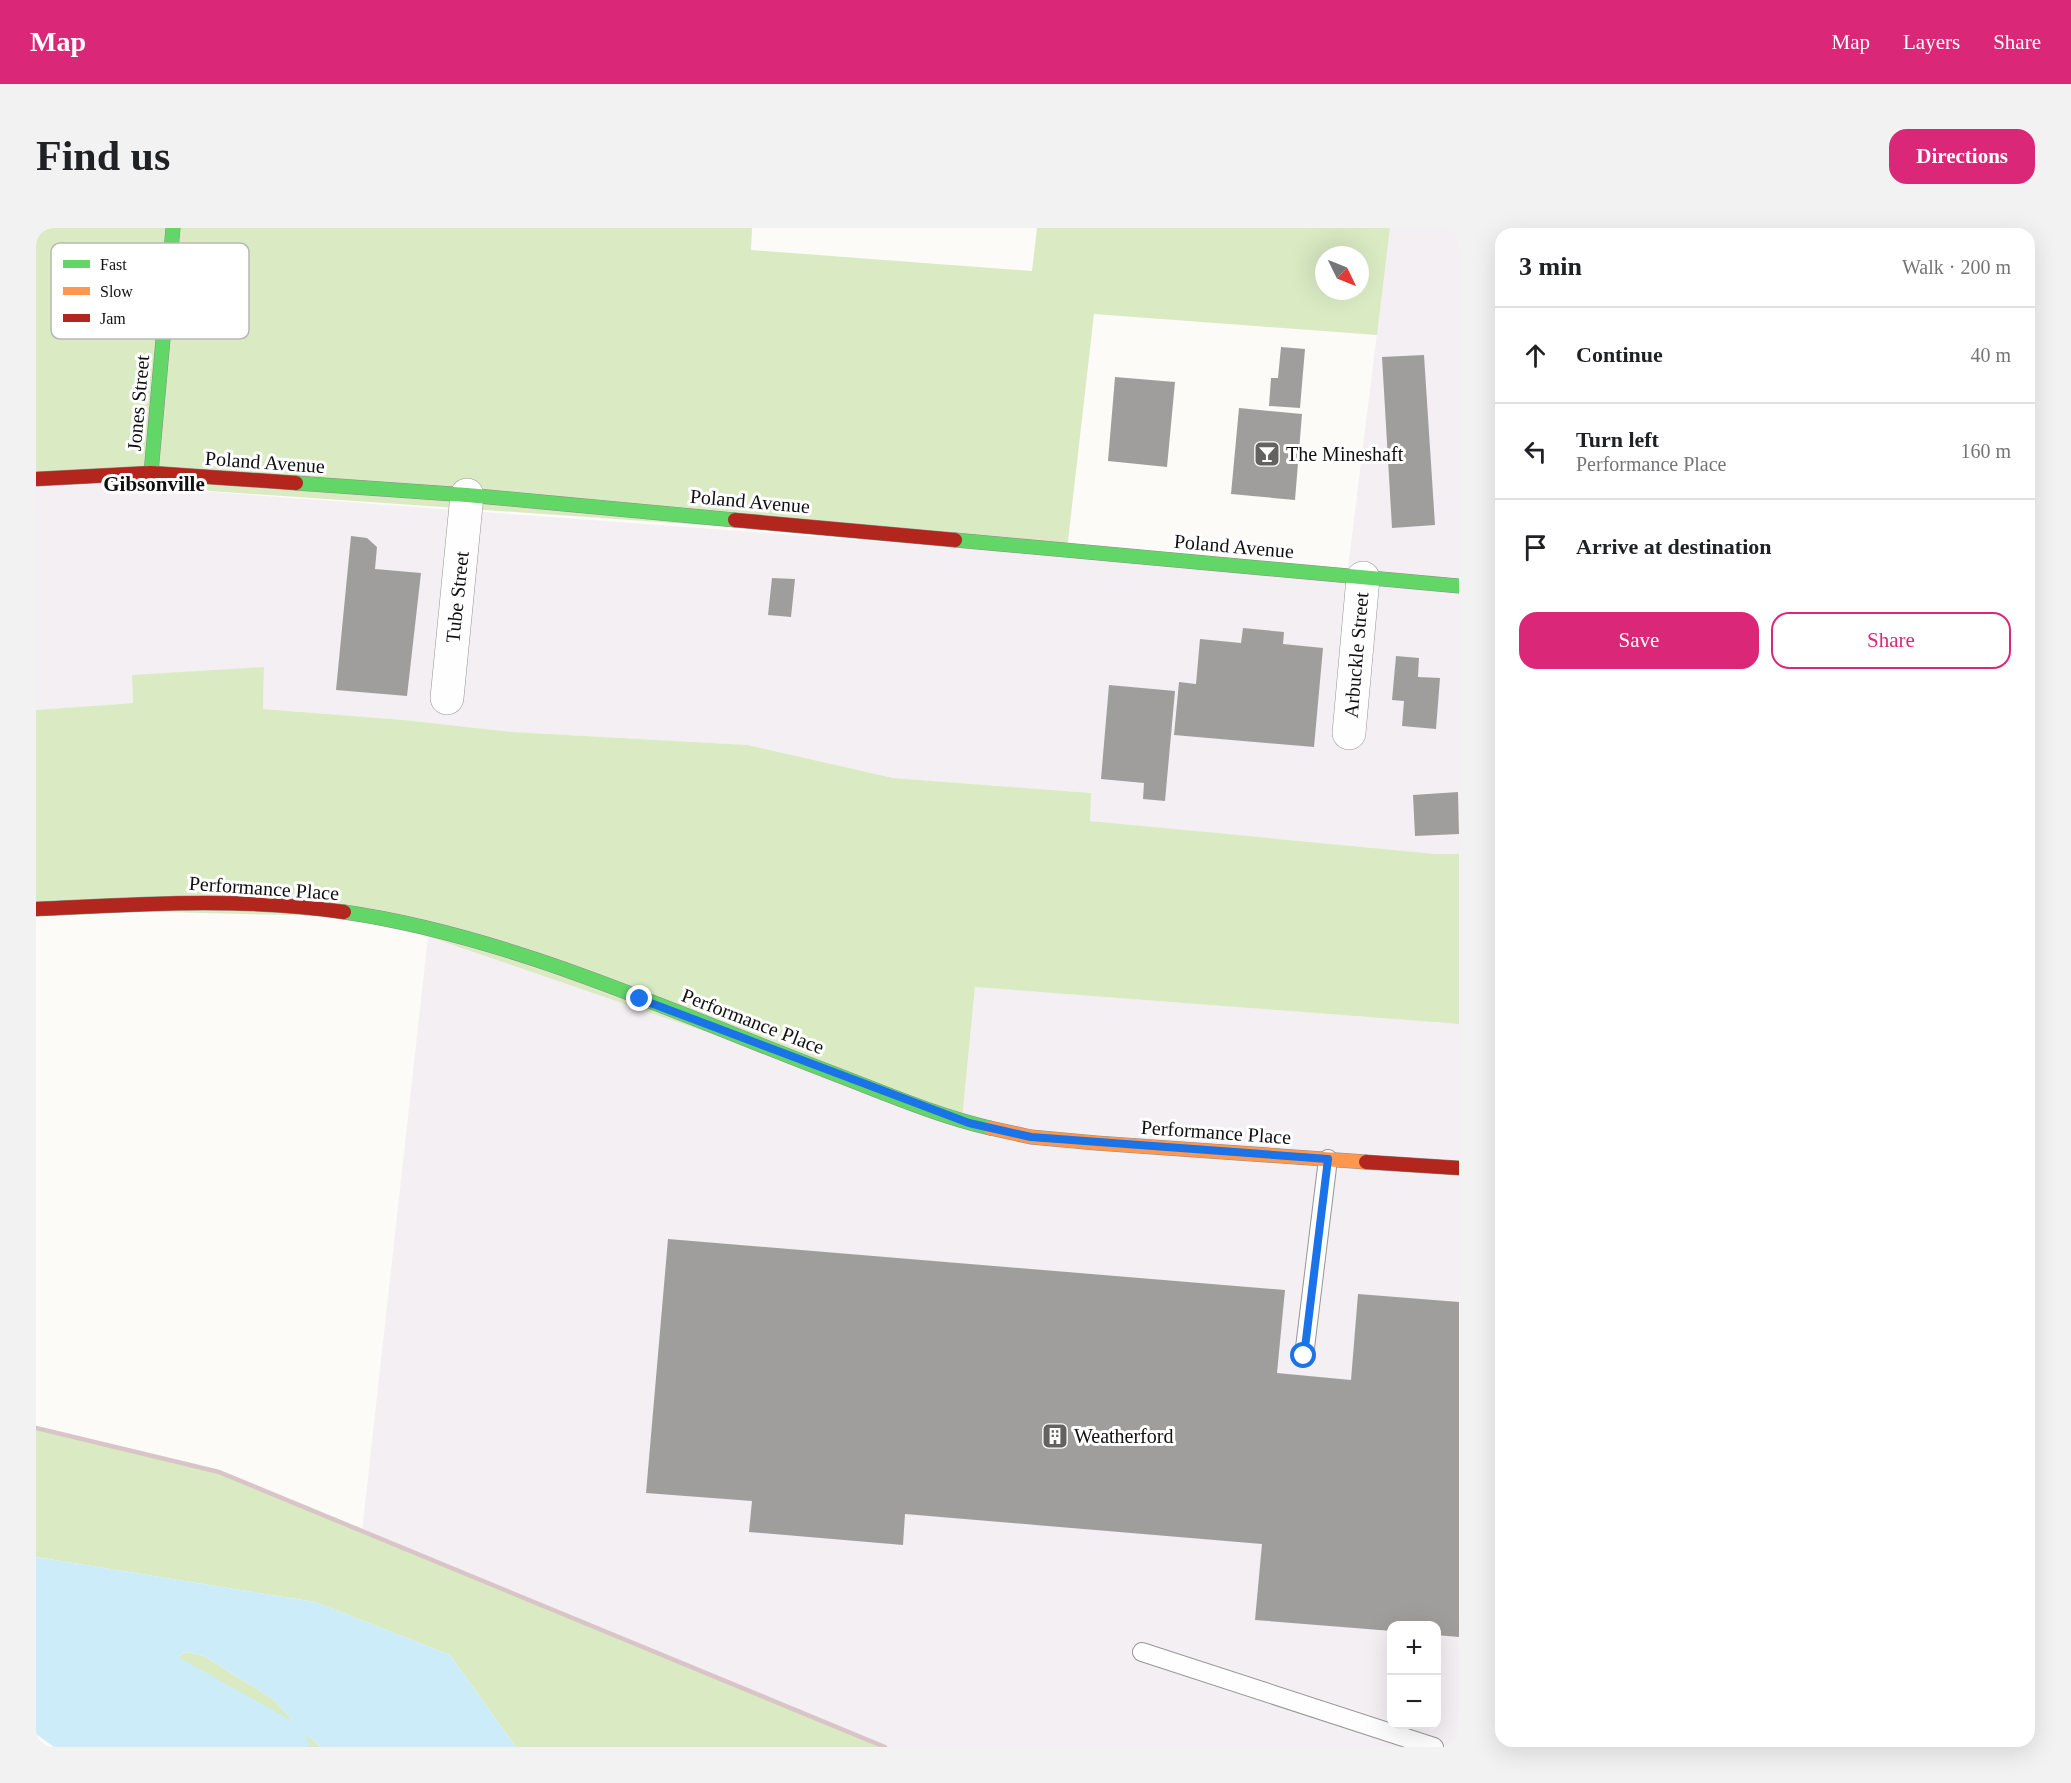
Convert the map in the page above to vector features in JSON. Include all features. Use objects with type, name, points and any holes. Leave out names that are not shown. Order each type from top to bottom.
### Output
[{"type":"street","name":"Jones Street","points":[[172,243],[173,228]]},
{"type":"street","name":"Jones Street","points":[[152,473],[163,339]]},
{"type":"street","name":"Poland Avenue","points":[[36,479],[152,473],[467,495],[1459,586]]},
{"type":"street","name":"Tube Street","points":[[447,698],[467,495]]},
{"type":"street","name":"Arbuckle Street","points":[[1349,733],[1363,578]]},
{"type":"street","name":"Performance Place","points":[[36,909],[170,902],[239,902],[297,906],[420,926],[495,947],[583,978],[969,1123],[1031,1137],[1459,1168]]},
{"type":"lane","points":[[1304,1356],[1328,1159]]},
{"type":"lane","points":[[1142,1652],[1434,1747]]},
{"type":"shaded area","points":[[1390,228],[1459,228],[1459,854],[1436,854],[1089,821],[1091,793],[893,778],[748,745],[513,732],[404,720],[263,709],[264,668],[132,676],[133,703],[36,710],[36,479],[1347,576]]},
{"type":"shaded area","points":[[429,928],[962,1120],[975,987],[1459,1024],[1459,1747],[885,1747],[362,1532]]},
{"type":"green space","points":[[36,228],[752,228],[751,250],[1032,271],[1037,228],[1390,228],[1377,335],[1094,314],[1067,550],[36,479]]},
{"type":"green space","points":[[264,667],[263,709],[404,720],[513,732],[748,745],[893,778],[1091,793],[1090,821],[1436,854],[1459,854],[1459,1024],[975,987],[962,1120],[372,917],[36,909],[36,710],[133,703],[132,675]]},
{"type":"green space","points":[[36,1428],[219,1472],[885,1747],[516,1747],[450,1655],[315,1602],[36,1557]]},
{"type":"green space","points":[[187,1652],[204,1656],[274,1700],[300,1729],[321,1747],[250,1747],[176,1674],[175,1658]]},
{"type":"water","points":[[36,1557],[315,1602],[450,1655],[516,1747],[321,1747],[300,1729],[274,1700],[204,1656],[187,1652],[175,1658],[176,1674],[250,1747],[54,1747],[36,1734]]},
{"type":"building","points":[[1281,347],[1305,349],[1300,408],[1269,406],[1271,378],[1278,378]]},
{"type":"building","points":[[1424,355],[1435,525],[1392,528],[1382,357]]},
{"type":"building","points":[[1115,377],[1175,382],[1167,467],[1108,461]]},
{"type":"building","name":"The Mineshaft","points":[[1239,408],[1302,414],[1295,500],[1231,494]]},
{"type":"building","points":[[351,536],[367,538],[377,547],[375,569],[421,573],[407,696],[336,690]]},
{"type":"building","points":[[772,578],[795,579],[791,617],[768,615]]},
{"type":"building","points":[[1243,628],[1284,632],[1283,644],[1323,648],[1314,747],[1174,735],[1179,682],[1196,684],[1200,639],[1241,643]]},
{"type":"building","points":[[1396,656],[1419,658],[1418,677],[1440,678],[1436,729],[1402,726],[1404,701],[1392,700]]},
{"type":"building","points":[[1109,685],[1175,691],[1165,801],[1143,799],[1144,783],[1101,779]]},
{"type":"building","points":[[1458,792],[1459,834],[1415,836],[1413,795]]},
{"type":"building","name":"Weatherford","points":[[668,1239],[1285,1290],[1277,1373],[1351,1380],[1358,1294],[1459,1302],[1459,1637],[1441,1635],[1441,1621],[1387,1621],[1387,1631],[1255,1620],[1262,1544],[905,1514],[903,1545],[749,1532],[752,1501],[646,1493]]},
{"type":"waterway","points":[[36,1658],[135,1665],[281,1747]]},
{"type":"railway","points":[[36,1428],[219,1472],[885,1747]]},
{"type":"traffic: fast","points":[[172,243],[173,228]]},
{"type":"traffic: fast","points":[[151,473],[163,339]]},
{"type":"traffic: fast","points":[[296,483],[467,495],[735,520]]},
{"type":"traffic: fast","points":[[955,540],[1459,586]]},
{"type":"traffic: fast","points":[[344,912],[406,923],[528,957],[589,978],[907,1102],[990,1128]]},
{"type":"traffic: slow","points":[[990,1128],[1031,1137],[1096,1143],[1366,1162]]},
{"type":"traffic: jam","points":[[36,479],[151,473],[296,483]]},
{"type":"traffic: jam","points":[[735,520],[955,540]]},
{"type":"traffic: jam","points":[[36,909],[228,903],[267,904],[344,912]]},
{"type":"traffic: jam","points":[[1366,1162],[1459,1168]]},
{"type":"place","name":"The Mineshaft","points":[[1267,454]]},
{"type":"place","name":"Weatherford","points":[[1055,1436]]},
{"type":"district","name":"Gibsonville","points":[[154,484]]},
{"type":"route","points":[[640,999],[969,1123],[1031,1137],[1328,1159],[1304,1356]]}]
